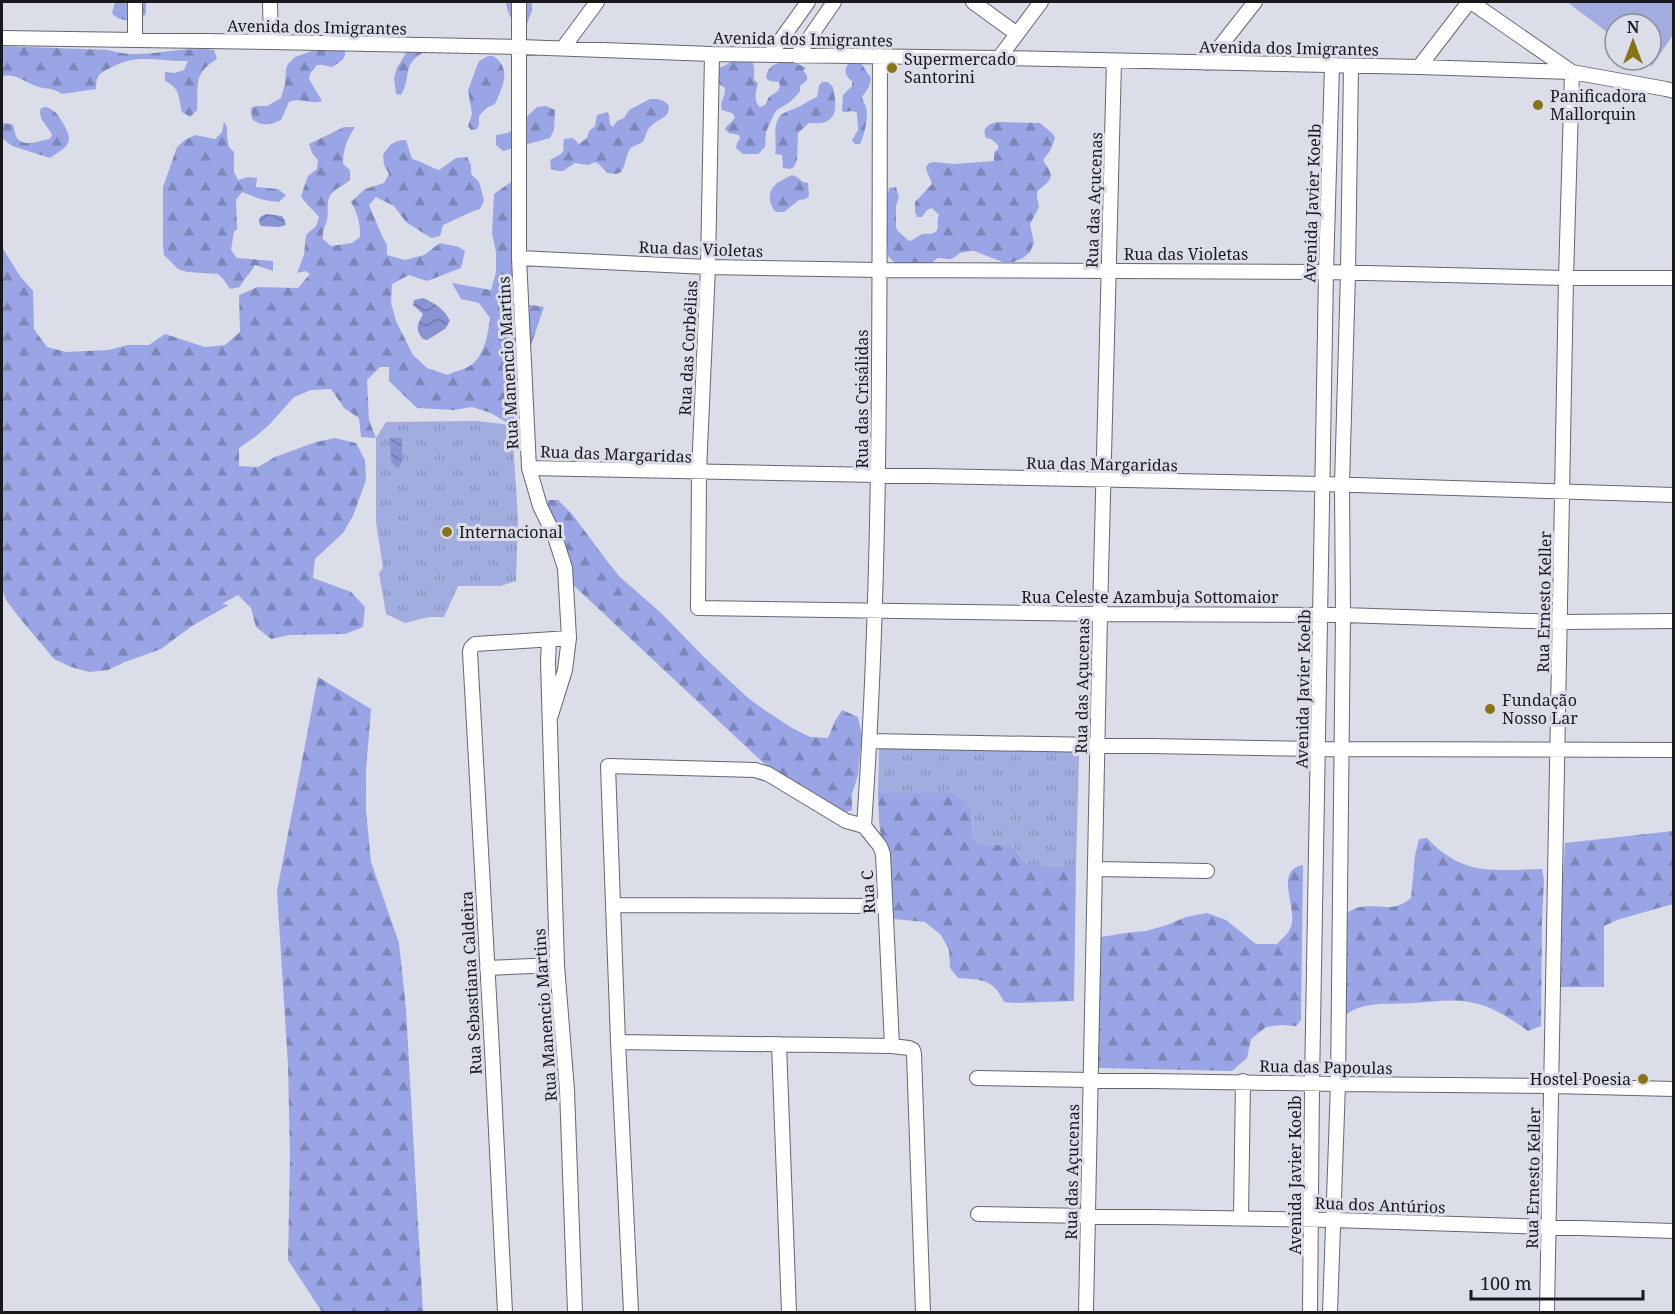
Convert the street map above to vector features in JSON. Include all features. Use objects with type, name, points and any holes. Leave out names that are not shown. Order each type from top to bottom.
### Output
[{"type":"street","points":[[135,2],[135,40]]},
{"type":"street","points":[[270,2],[271,42]]},
{"type":"street","name":"Rua Manencio Martins","points":[[519,2],[519,258],[529,468],[540,506],[555,537],[565,568],[569,638],[565,670],[551,715]]},
{"type":"street","points":[[563,48],[597,2]]},
{"type":"street","points":[[770,55],[808,2]]},
{"type":"street","points":[[797,56],[834,2]]},
{"type":"street","points":[[973,2],[1017,34]]},
{"type":"street","points":[[999,58],[1041,2]]},
{"type":"street","points":[[1207,63],[1255,2]]},
{"type":"street","points":[[1419,67],[1470,2],[1572,72]]},
{"type":"street","name":"Avenida dos Imigrantes","points":[[2,38],[1419,67],[1572,72],[1674,91]]},
{"type":"street","name":"Rua das Corbélias","points":[[698,608],[699,472],[708,267],[712,54]]},
{"type":"street","name":"Rua das Crisálidas","points":[[870,741],[878,476],[880,56]]},
{"type":"street","name":"Rua das Açucenas","points":[[1086,1312],[1114,61]]},
{"type":"street","name":"Avenida Javier Koelb","points":[[1310,1312],[1326,272],[1332,66]]},
{"type":"street","points":[[1330,1312],[1338,1084],[1343,615],[1342,484],[1351,66]]},
{"type":"street","name":"Rua Ernesto Keller","points":[[1547,1312],[1566,278],[1572,72]]},
{"type":"street","name":"Rua das Violetas","points":[[519,258],[708,267],[1326,272],[1674,279]]},
{"type":"street","name":"Rua das Margaridas","points":[[529,468],[1342,484],[1674,495]]},
{"type":"street","name":"Rua Celeste Azambuja Sottomaior","points":[[698,608],[1343,615],[1560,622],[1674,621]]},
{"type":"street","points":[[549,640],[569,638]]},
{"type":"street","name":"Rua Manencio Martins","points":[[549,640],[557,965],[567,1090],[575,1312]]},
{"type":"street","name":"Rua Sebastiana Caldeira","points":[[505,1312],[470,652],[475,644],[549,640]]},
{"type":"street","points":[[631,1312],[608,766],[755,770],[768,774],[846,821],[864,826],[870,741],[1318,749],[1674,750]]},
{"type":"street","name":"Rua C","points":[[864,826],[880,846],[883,854],[892,1046]]},
{"type":"street","points":[[1095,869],[1207,871]]},
{"type":"street","points":[[613,905],[885,906]]},
{"type":"street","points":[[487,968],[557,965]]},
{"type":"street","points":[[618,1042],[892,1046],[913,1050],[923,1312]]},
{"type":"street","points":[[779,1044],[789,1312]]},
{"type":"street","name":"Rua das Papoulas","points":[[977,1078],[1674,1089]]},
{"type":"street","points":[[1241,1218],[1243,1081]]},
{"type":"street","name":"Rua dos Antúrios","points":[[978,1214],[1333,1220],[1674,1231]]},
{"type":"green space","points":[[115,2],[146,2],[146,14],[134,20],[124,20],[112,13]]},
{"type":"green space","points":[[506,2],[532,2],[532,10],[525,30],[511,19]]},
{"type":"green space","points":[[1567,2],[1673,2],[1673,35],[1663,50],[1663,12],[1603,12],[1603,29]]},
{"type":"green space","points":[[2,46],[108,50],[134,54],[201,49],[214,50],[217,59],[209,64],[200,75],[197,110],[190,117],[182,112],[174,87],[165,81],[165,72],[175,73],[184,70],[188,61],[131,60],[101,73],[97,79],[96,89],[62,94],[17,77],[2,76]]},
{"type":"green space","points":[[320,48],[345,49],[342,60],[332,67],[317,65],[310,74],[309,79],[322,101],[289,102],[281,120],[266,124],[255,122],[252,119],[251,108],[267,106],[281,98],[288,64],[295,57]]},
{"type":"green space","points":[[407,51],[426,51],[418,56],[410,66],[401,95],[396,94],[394,78]]},
{"type":"green space","points":[[493,56],[503,67],[503,85],[495,104],[486,108],[479,116],[477,129],[471,130],[468,126],[472,114],[468,90],[479,61]]},
{"type":"green space","points":[[749,58],[754,65],[754,80],[758,83],[756,99],[760,107],[765,105],[769,97],[778,91],[780,86],[779,82],[766,78],[771,67],[782,62],[795,63],[806,68],[803,71],[807,75],[807,80],[800,86],[797,95],[774,114],[766,132],[765,147],[758,154],[743,154],[736,148],[740,139],[739,135],[729,133],[725,129],[735,117],[732,113],[722,110],[721,104],[725,88],[716,82],[717,69],[734,59]]},
{"type":"green space","points":[[860,62],[871,78],[869,87],[862,97],[867,115],[860,144],[855,144],[852,140],[858,130],[857,113],[842,110],[843,95],[852,86],[852,81],[845,72],[848,64]]},
{"type":"green space","points":[[822,82],[828,82],[833,87],[835,109],[833,115],[825,122],[809,123],[798,133],[797,160],[794,167],[783,168],[782,155],[775,154],[777,121],[784,113],[817,97]]},
{"type":"green space","points":[[650,99],[665,102],[669,106],[668,113],[650,127],[643,142],[630,149],[621,172],[607,173],[595,162],[588,165],[575,163],[563,171],[551,169],[550,160],[564,150],[564,139],[573,138],[579,144],[587,138],[589,131],[595,126],[597,115],[607,112],[613,127],[617,121],[624,118],[629,110]]},
{"type":"green space","points":[[546,106],[555,110],[554,130],[550,138],[503,151],[496,145],[496,135],[508,133],[537,107]]},
{"type":"green space","points":[[46,107],[56,113],[68,133],[66,146],[57,154],[50,158],[12,146],[2,138],[2,121],[12,124],[17,138],[24,143],[50,139],[52,135],[40,116],[41,108]]},
{"type":"green space","points":[[224,122],[227,127],[229,147],[234,152],[234,172],[238,180],[248,177],[257,178],[256,187],[278,189],[286,195],[279,202],[242,192],[236,200],[237,230],[234,231],[231,250],[237,258],[273,261],[273,271],[255,265],[240,287],[230,289],[218,274],[187,272],[178,269],[164,255],[163,246],[163,187],[177,147],[195,135],[215,139],[222,132]]},
{"type":"green space","points":[[999,122],[1040,123],[1055,138],[1050,151],[1043,160],[1050,177],[1037,192],[1039,207],[1030,224],[1034,243],[1030,252],[1013,262],[1003,262],[970,251],[960,253],[952,259],[938,258],[930,264],[895,263],[888,256],[887,200],[889,188],[896,187],[899,197],[896,206],[898,231],[909,241],[921,235],[934,233],[938,228],[939,215],[932,208],[927,210],[922,217],[917,217],[915,212],[915,202],[932,184],[926,167],[929,163],[934,162],[954,164],[994,161],[994,152],[998,149],[998,145],[986,138],[985,129]]},
{"type":"green space","points":[[344,127],[355,127],[346,144],[343,159],[343,164],[350,170],[350,180],[335,190],[329,198],[323,239],[331,246],[352,243],[360,237],[358,219],[351,202],[365,189],[384,183],[389,174],[384,165],[383,155],[395,142],[406,140],[412,159],[439,170],[456,158],[467,157],[471,165],[471,174],[479,182],[484,200],[480,209],[443,225],[440,236],[431,238],[406,222],[394,206],[376,197],[369,205],[387,245],[387,255],[405,260],[424,255],[440,243],[459,247],[465,251],[461,268],[427,281],[409,275],[392,284],[391,303],[396,321],[413,355],[427,368],[448,375],[472,364],[481,353],[490,318],[479,303],[461,299],[452,283],[491,290],[496,272],[496,252],[492,233],[494,194],[511,182],[524,197],[521,259],[527,277],[524,295],[512,312],[524,304],[544,307],[525,363],[526,435],[536,451],[520,442],[511,425],[491,413],[472,407],[453,410],[417,408],[389,381],[389,367],[380,367],[367,380],[369,420],[376,438],[361,437],[359,418],[344,408],[331,389],[311,390],[294,397],[269,425],[239,448],[239,466],[258,467],[275,457],[316,442],[335,438],[356,443],[365,460],[366,480],[353,516],[343,533],[315,559],[313,578],[351,592],[365,607],[363,627],[345,634],[290,635],[271,639],[256,627],[251,608],[238,595],[222,604],[229,605],[192,626],[161,649],[108,670],[89,672],[54,659],[6,600],[2,589],[2,247],[20,276],[33,291],[34,329],[47,347],[66,352],[108,350],[128,345],[149,345],[165,334],[205,347],[225,345],[240,332],[239,295],[258,287],[298,288],[310,274],[306,271],[297,273],[304,255],[306,235],[316,226],[319,217],[301,196],[308,176],[317,169],[318,160],[309,144]]},
{"type":"green space","points":[[792,175],[808,183],[809,196],[799,200],[784,212],[776,212],[770,202],[772,188]]},
{"type":"green space","name":"Internacional","points":[[476,421],[512,425],[518,518],[516,581],[500,586],[458,586],[444,617],[429,617],[405,623],[386,614],[379,573],[383,568],[376,522],[376,438],[386,422]]},
{"type":"green space","points":[[548,500],[558,500],[572,514],[620,577],[661,613],[747,697],[763,709],[810,737],[828,738],[842,710],[858,717],[862,735],[858,775],[852,794],[852,810],[842,814],[770,769],[571,583],[547,512]]},
{"type":"green space","points":[[318,677],[371,709],[366,770],[366,810],[371,862],[399,943],[406,1009],[423,1312],[322,1312],[288,1260],[290,1157],[288,1065],[277,891]]},
{"type":"green space","points":[[879,748],[1075,750],[1079,756],[1076,866],[1028,865],[1011,845],[978,844],[973,838],[972,809],[955,793],[878,793]]},
{"type":"green space","points":[[878,793],[955,793],[972,809],[973,838],[978,844],[1011,845],[1028,865],[1076,866],[1074,1001],[1004,1002],[991,984],[980,980],[958,978],[950,968],[949,950],[941,935],[925,922],[894,919],[890,910],[879,821]]},
{"type":"green space","points":[[1673,831],[1673,904],[1620,919],[1604,926],[1604,987],[1561,987],[1565,843]]},
{"type":"green space","points":[[1427,838],[1440,851],[1467,865],[1494,870],[1542,869],[1544,880],[1541,1026],[1528,1031],[1495,1010],[1459,1001],[1369,1005],[1345,1015],[1343,925],[1347,913],[1358,907],[1392,907],[1405,903],[1411,898],[1415,855],[1419,839]]},
{"type":"green space","points":[[1303,865],[1301,1020],[1296,1026],[1266,1027],[1251,1039],[1247,1058],[1232,1071],[1099,1068],[1096,1061],[1098,947],[1101,937],[1146,931],[1186,917],[1207,913],[1226,920],[1256,944],[1277,944],[1289,931],[1292,921],[1289,875],[1294,869]]},
{"type":"water","points":[[266,214],[282,216],[286,225],[261,226],[260,217]]},
{"type":"water","points":[[423,298],[439,307],[450,321],[445,329],[427,340],[423,339],[418,329],[423,314],[413,305],[414,300]]},
{"type":"water","points":[[390,438],[402,438],[402,461],[397,468],[391,461]]},
{"type":"place","name":"Supermercado Santorini","points":[[892,68]]},
{"type":"place","name":"Panificadora Mallorquin","points":[[1538,105]]},
{"type":"place","name":"Internacional","points":[[447,532]]},
{"type":"place","name":"Fundação Nosso Lar","points":[[1490,709]]},
{"type":"place","name":"Hostel Poesia","points":[[1643,1079]]}]
